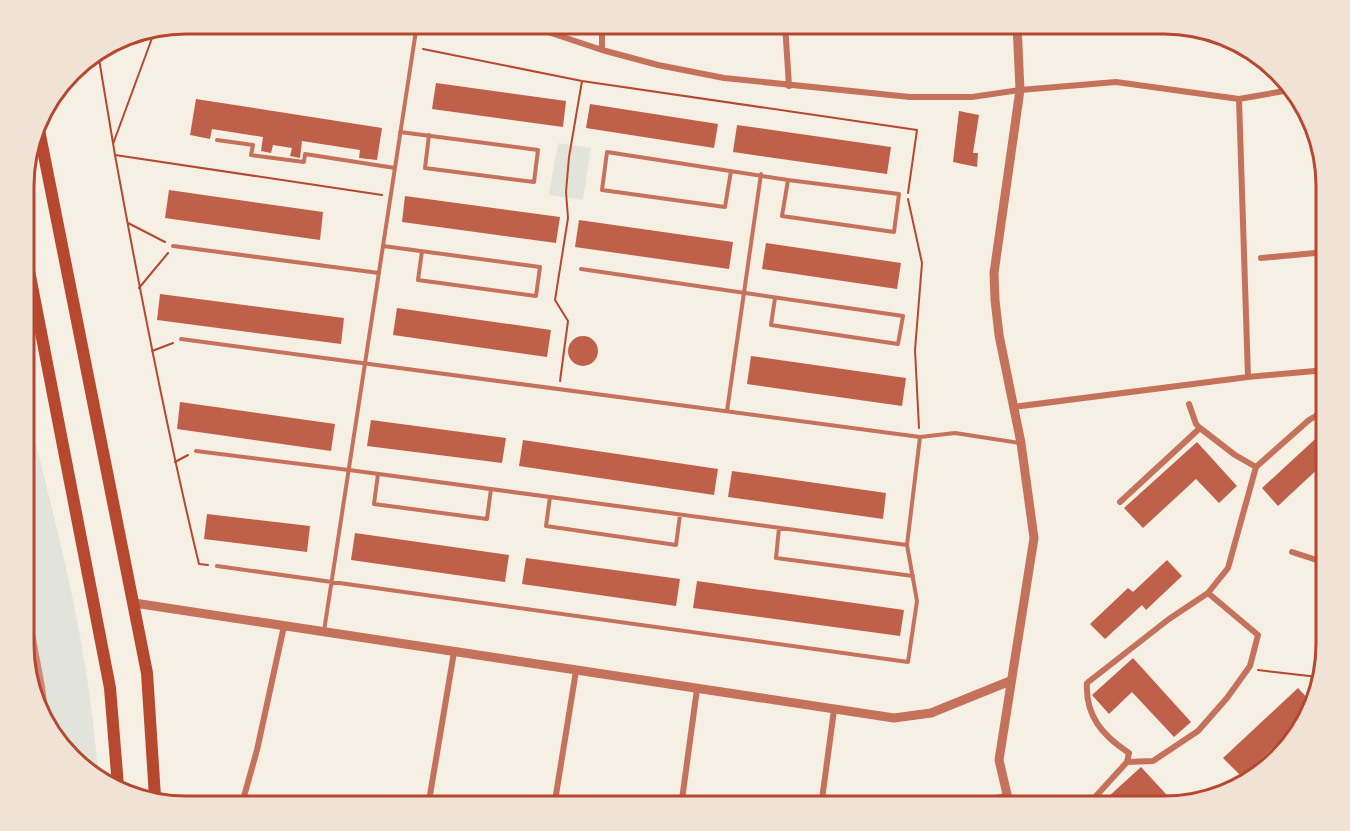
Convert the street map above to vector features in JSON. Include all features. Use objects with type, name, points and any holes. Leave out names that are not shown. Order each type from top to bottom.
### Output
[{"type":"main road","points":[[42,142],[147,673],[155,793]]},
{"type":"main road","points":[[34,296],[110,688],[118,780]]},
{"type":"street","points":[[554,34],[658,65],[724,78],[910,97],[972,97],[1020,90],[1116,82],[1239,99],[1282,91]]},
{"type":"street","points":[[602,34],[603,50]]},
{"type":"street","points":[[786,34],[789,86]]},
{"type":"street","points":[[1007,796],[999,760],[1034,538],[1021,443],[994,300],[994,273],[1020,90],[1017,34]]},
{"type":"street","points":[[1239,99],[1248,377]]},
{"type":"street","points":[[1261,258],[1315,253]]},
{"type":"street","points":[[1013,407],[1248,377],[1315,371]]},
{"type":"street","points":[[1189,404],[1196,424],[1200,428],[1256,468]]},
{"type":"street","points":[[1096,796],[1127,762],[1129,753],[1098,727],[1088,705],[1087,682],[1169,619],[1208,593],[1228,568],[1256,468],[1315,416]]},
{"type":"street","points":[[1120,502],[1200,428]]},
{"type":"street","points":[[1292,552],[1315,559]]},
{"type":"street","points":[[1127,762],[1153,761],[1198,731],[1227,698],[1250,666],[1258,635],[1208,593]]},
{"type":"street","points":[[134,603],[894,718],[931,713],[1010,681]]},
{"type":"street","points":[[244,796],[284,626]]},
{"type":"street","points":[[430,796],[454,652]]},
{"type":"street","points":[[556,796],[576,671]]},
{"type":"street","points":[[682,796],[697,689]]},
{"type":"street","points":[[822,796],[834,710]]},
{"type":"lane","points":[[324,632],[415,34]]},
{"type":"lane","points":[[400,132],[429,135],[538,150],[534,182],[425,168],[429,135]]},
{"type":"lane","points":[[217,140],[253,145],[251,155],[304,162],[305,154],[395,168]]},
{"type":"lane","points":[[731,171],[725,207],[602,190],[608,152],[761,174],[788,180],[899,194],[894,232],[782,216],[788,180]]},
{"type":"lane","points":[[727,411],[761,174]]},
{"type":"lane","points":[[173,246],[379,273]]},
{"type":"lane","points":[[383,246],[422,251],[540,267],[536,296],[418,280],[422,251]]},
{"type":"lane","points":[[581,269],[903,316],[898,344],[771,326],[775,298]]},
{"type":"lane","points":[[181,339],[920,437],[955,433],[1021,443]]},
{"type":"lane","points":[[217,566],[908,662],[917,601],[907,545],[920,437]]},
{"type":"lane","points":[[196,451],[907,545]]},
{"type":"lane","points":[[378,474],[374,504],[476,518],[487,519],[491,489]]},
{"type":"lane","points":[[550,497],[546,526],[676,545],[680,515]]},
{"type":"lane","points":[[779,528],[776,558],[913,576]]},
{"type":"path","points":[[113,144],[152,39]]},
{"type":"path","points":[[413,48],[582,81],[917,130],[908,197],[922,263],[915,350],[920,437]]},
{"type":"path","points":[[99,62],[139,288],[175,462],[199,564],[217,566]]},
{"type":"path","points":[[558,389],[568,321],[555,300],[568,218],[566,192],[569,158],[582,81]]},
{"type":"path","points":[[115,155],[390,196]]},
{"type":"path","points":[[128,223],[173,246],[139,288]]},
{"type":"path","points":[[152,351],[181,339]]},
{"type":"path","points":[[175,462],[196,451]]},
{"type":"path","points":[[1258,669],[1313,675]]},
{"type":"shaded area","points":[[558,143],[591,148],[583,200],[549,195]]},
{"type":"shaded area","points":[[34,436],[60,541],[80,636],[97,767],[72,745],[55,720],[46,702],[37,674],[34,644]]},
{"type":"building","points":[[436,83],[566,101],[563,127],[432,109]]},
{"type":"building","points":[[196,99],[382,128],[377,160],[359,158],[360,150],[302,141],[300,158],[290,156],[292,148],[273,145],[271,153],[261,151],[263,137],[212,129],[210,139],[190,135]]},
{"type":"building","points":[[590,104],[718,124],[714,148],[586,128]]},
{"type":"building","points":[[959,111],[979,115],[973,153],[978,153],[977,167],[953,162]]},
{"type":"building","points":[[737,125],[891,147],[887,174],[733,152]]},
{"type":"building","points":[[169,190],[323,212],[320,240],[165,218]]},
{"type":"building","points":[[405,196],[560,217],[556,243],[402,222]]},
{"type":"building","points":[[579,220],[733,242],[729,269],[575,247]]},
{"type":"building","points":[[766,243],[901,263],[897,289],[762,269]]},
{"type":"building","points":[[160,294],[344,318],[341,344],[157,320]]},
{"type":"building","points":[[397,308],[551,330],[547,357],[393,335]]},
{"type":"building","points":[[583,336],[594,340],[598,351],[594,362],[583,366],[572,362],[568,351],[572,340]]},
{"type":"building","points":[[751,356],[906,378],[902,406],[747,384]]},
{"type":"building","points":[[180,402],[335,424],[331,451],[177,429]]},
{"type":"building","points":[[371,420],[506,438],[502,463],[367,446]]},
{"type":"building","points":[[1315,439],[1315,471],[1278,506],[1262,488]]},
{"type":"building","points":[[523,440],[718,469],[714,495],[519,466]]},
{"type":"building","points":[[1197,442],[1237,486],[1219,503],[1196,479],[1143,528],[1124,508]]},
{"type":"building","points":[[732,471],[886,493],[883,519],[728,497]]},
{"type":"building","points":[[207,514],[310,526],[307,552],[204,539]]},
{"type":"building","points":[[355,533],[509,555],[505,582],[351,560]]},
{"type":"building","points":[[526,558],[680,579],[676,606],[522,584]]},
{"type":"building","points":[[1167,560],[1182,576],[1146,610],[1142,605],[1105,639],[1090,624],[1128,588],[1133,592]]},
{"type":"building","points":[[697,581],[904,610],[900,636],[693,608]]},
{"type":"building","points":[[1133,658],[1191,722],[1174,737],[1132,692],[1109,714],[1092,695]]},
{"type":"building","points":[[1298,688],[1306,696],[1300,712],[1284,737],[1252,767],[1240,775],[1223,758]]},
{"type":"building","points":[[1141,767],[1168,796],[1109,796]]},
{"type":"railway","points":[[34,640],[44,696]]}]
